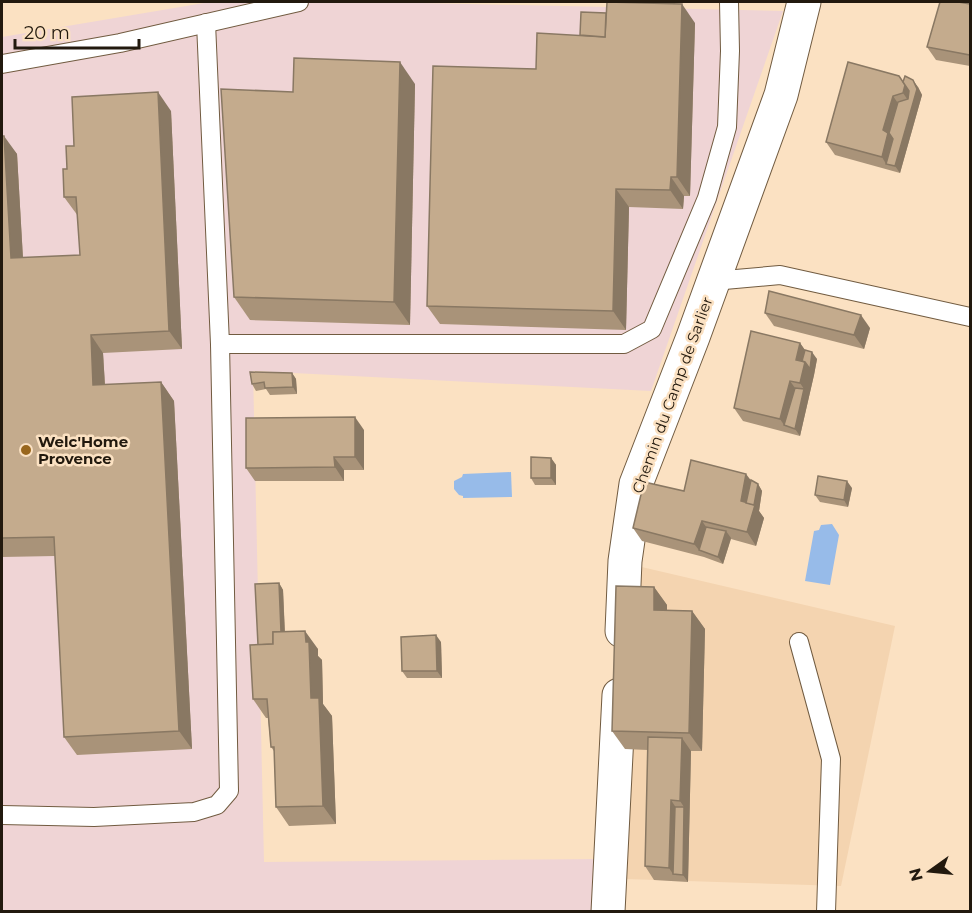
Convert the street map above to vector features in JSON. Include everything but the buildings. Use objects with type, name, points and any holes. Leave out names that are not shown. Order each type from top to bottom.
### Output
[{"type":"street","name":"Chemin du Camp de Sarlier","points":[[608,912],[625,561],[636,484],[782,95],[804,2]]},
{"type":"lane","points":[[2,64],[120,43],[299,2]]},
{"type":"lane","points":[[220,344],[624,344],[652,329],[707,198],[727,127],[729,2]]},
{"type":"lane","points":[[2,815],[94,817],[194,812],[217,805],[229,791],[220,344],[206,23]]},
{"type":"lane","points":[[713,281],[780,274],[970,317]]},
{"type":"lane","points":[[799,642],[831,759],[826,912]]},
{"type":"shaded area","points":[[210,2],[379,2],[783,11],[651,391],[253,371],[264,862],[602,859],[599,911],[2,911],[2,37]]},
{"type":"shaded area","points":[[633,565],[895,626],[841,886],[625,879]]},
{"type":"water","points":[[511,472],[512,497],[463,498],[454,489],[454,481],[463,474]]},
{"type":"water","points":[[832,524],[839,535],[830,585],[805,581],[814,531],[819,530],[821,525]]},
{"type":"place","name":"Welc'Home Provence","points":[[26,450]]}]
